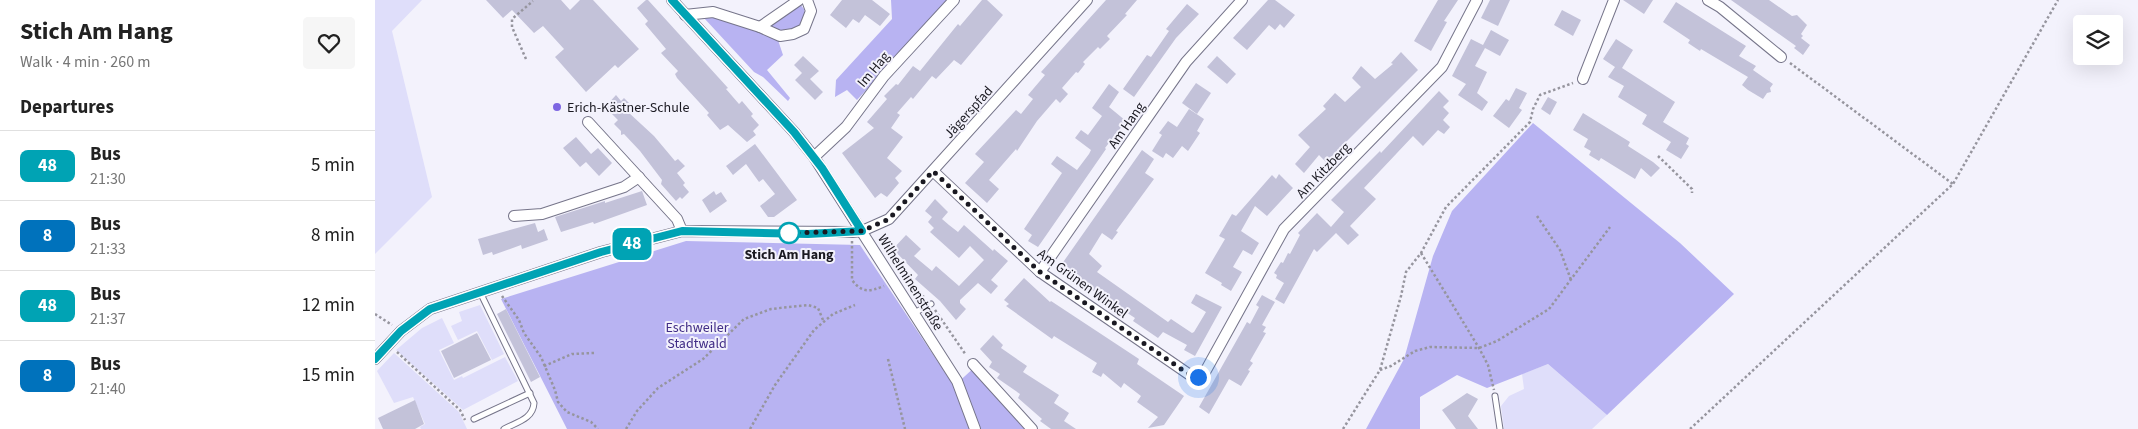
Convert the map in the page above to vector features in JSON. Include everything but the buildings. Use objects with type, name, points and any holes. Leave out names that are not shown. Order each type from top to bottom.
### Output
[{"type":"street","name":"Wilhelminenstraße","points":[[672,0],[778,113],[814,157],[857,232],[894,281],[957,381],[975,429]]},
{"type":"street","points":[[760,27],[799,0]]},
{"type":"street","points":[[685,15],[713,12],[760,27],[780,36],[793,34],[804,29],[811,11],[807,0]]},
{"type":"street","name":"Im Hag","points":[[814,157],[846,127],[884,76],[954,0]]},
{"type":"street","name":"Jägerspfad","points":[[857,232],[889,219],[1087,0]]},
{"type":"street","name":"Am Hang","points":[[1040,272],[1186,62],[1242,0]]},
{"type":"street","name":"Am Kitzberg","points":[[1205,372],[1284,229],[1442,67],[1477,0]]},
{"type":"street","points":[[1583,79],[1614,0]]},
{"type":"street","points":[[1708,0],[1781,57]]},
{"type":"street","points":[[587,122],[677,219],[682,231]]},
{"type":"street","name":"Am Grünen Winkel","points":[[933,171],[1040,272],[1190,375],[1198,377],[1205,372]]},
{"type":"street","points":[[514,216],[542,214],[624,187],[639,177]]},
{"type":"street","points":[[375,359],[401,331],[430,309],[601,252],[682,231],[857,232]]},
{"type":"street","points":[[973,364],[1032,429]]},
{"type":"lane","points":[[480,292],[534,403],[534,410],[530,416],[504,429]]},
{"type":"lane","points":[[914,313],[931,304]]},
{"type":"lane","points":[[474,419],[530,393]]},
{"type":"lane","points":[[1495,396],[1500,429]]},
{"type":"path","points":[[1690,429],[1953,184],[2057,0]]},
{"type":"path","points":[[526,59],[512,26],[512,19],[533,1]]},
{"type":"path","points":[[1781,57],[1953,184]]},
{"type":"path","points":[[1343,429],[1379,370],[1401,296],[1405,272],[1421,253],[1446,207],[1530,122],[1533,109],[1540,95],[1583,79]]},
{"type":"path","points":[[1658,156],[1692,189],[1692,193]]},
{"type":"path","points":[[1537,216],[1560,250],[1571,280]]},
{"type":"path","points":[[1379,370],[1391,366],[1415,351],[1430,347],[1479,348],[1497,341],[1549,309],[1610,227]]},
{"type":"path","points":[[857,232],[852,280],[859,289],[870,292],[894,281],[925,297],[973,364]]},
{"type":"path","points":[[1421,253],[1479,348],[1490,372],[1495,396]]},
{"type":"path","points":[[495,287],[519,320],[524,333],[541,356],[558,402],[567,412],[591,422],[598,429]]},
{"type":"path","points":[[626,429],[637,411],[658,388],[703,359],[745,319],[771,308],[808,305],[818,308],[823,320]]},
{"type":"path","points":[[750,429],[775,385],[814,330],[823,320],[855,305]]},
{"type":"path","points":[[375,314],[401,331]]},
{"type":"path","points":[[388,344],[460,410],[466,423]]},
{"type":"path","points":[[544,366],[572,354],[594,353]]},
{"type":"path","points":[[888,359],[905,429]]},
{"type":"shaded area","points":[[375,0],[422,0],[392,31],[432,197],[375,254]]},
{"type":"shaded area","points":[[480,305],[504,354],[492,360],[477,331],[458,340],[451,326],[462,321],[459,312]]},
{"type":"shaded area","points":[[442,318],[454,343],[439,350],[454,380],[462,376],[463,378],[505,357],[518,381],[463,410],[396,350],[422,328]]},
{"type":"shaded area","points":[[394,353],[459,412],[467,429],[421,429],[420,427],[425,424],[413,397],[394,403],[377,371]]},
{"type":"shaded area","points":[[1548,364],[1607,415],[1592,429],[1504,429],[1501,406],[1509,396],[1524,389],[1522,374]]},
{"type":"green space","points":[[891,0],[947,0],[857,100],[847,90],[835,97],[836,80],[892,19]]},
{"type":"green space","points":[[800,4],[804,9],[806,18],[799,28],[783,34],[768,28]]},
{"type":"green space","points":[[711,17],[743,25],[778,40],[783,55],[767,70],[790,98],[788,101],[763,77],[754,72],[704,18]]},
{"type":"green space","points":[[1533,123],[1680,243],[1734,294],[1607,415],[1548,364],[1487,388],[1457,375],[1420,397],[1420,429],[1366,429],[1404,359],[1433,256],[1452,211]]},
{"type":"green space","name":"Eschweiler Stadtwald","points":[[686,241],[860,245],[954,386],[976,366],[1029,429],[567,429],[501,299]]},
{"type":"bus line","name":"48","points":[[375,359],[401,331],[430,309],[601,252],[682,231],[808,234],[862,231],[822,168],[794,132],[672,0]]},
{"type":"place","name":"Erich-Kästner-Schule","points":[[557,107]]},
{"type":"place","name":"Stich Am Hang","points":[[789,233]]},
{"type":"route","points":[[789,233],[808,234],[862,231],[889,219],[933,171],[1040,272],[1190,375],[1198,377]]}]
